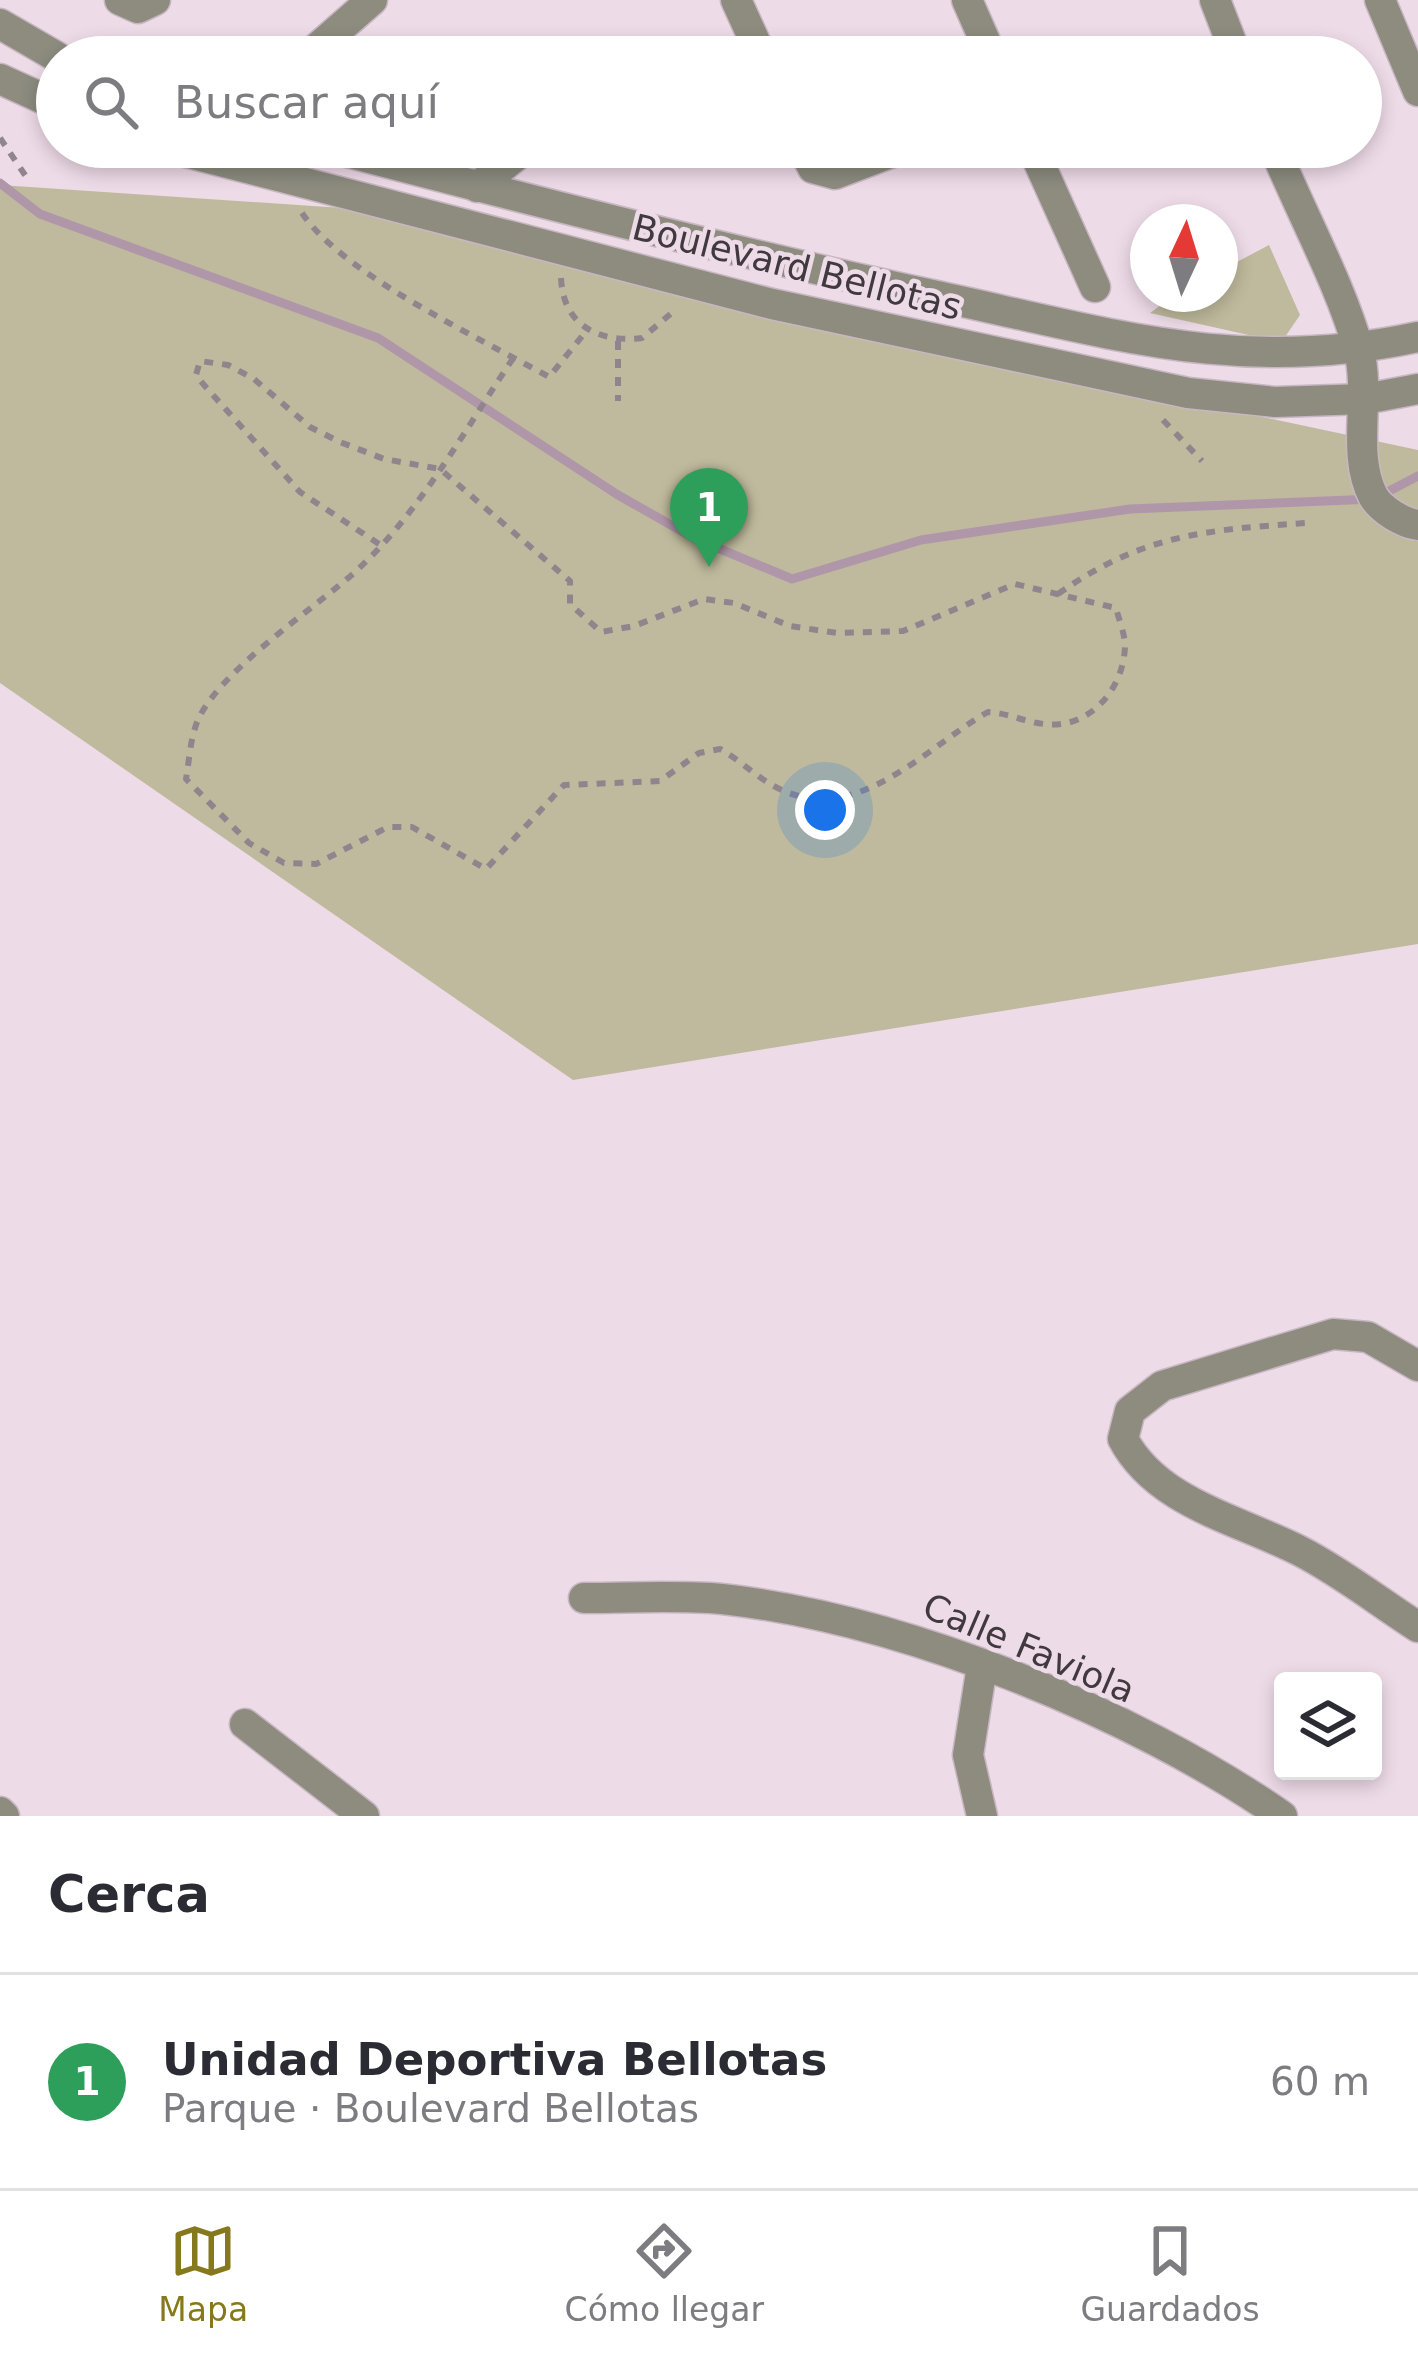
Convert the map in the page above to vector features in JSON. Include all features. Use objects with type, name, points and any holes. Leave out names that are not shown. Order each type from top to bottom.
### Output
[{"type":"street","points":[[119,0],[138,8],[155,0]]},
{"type":"street","points":[[334,36],[372,0]]},
{"type":"street","points":[[736,0],[752,36]]},
{"type":"street","points":[[967,0],[983,36]]},
{"type":"street","points":[[1215,0],[1229,36]]},
{"type":"street","points":[[1379,0],[1418,92]]},
{"type":"street","points":[[0,25],[36,45]]},
{"type":"street","points":[[0,79],[36,95]]},
{"type":"street","name":"Boulevard Bellotas","points":[[249,168],[772,304],[1124,380],[1275,402],[1365,399],[1418,389]]},
{"type":"street","name":"Boulevard Bellotas","points":[[428,168],[478,187],[780,262],[1108,334],[1264,356],[1358,350],[1418,337]]},
{"type":"street","points":[[478,187],[501,168]]},
{"type":"street","points":[[813,168],[835,174],[851,168]]},
{"type":"street","points":[[1041,168],[1095,287]]},
{"type":"street","points":[[1283,168],[1358,350],[1365,399],[1363,456],[1374,499],[1405,523],[1418,525]]},
{"type":"street","points":[[772,304],[780,262]]},
{"type":"street","points":[[1108,334],[1124,380]]},
{"type":"street","points":[[1418,1366],[1368,1337],[1333,1334],[1162,1386],[1130,1411],[1123,1438],[1138,1467],[1163,1487],[1304,1553],[1418,1627]]},
{"type":"street","name":"Calle Faviola","points":[[584,1598],[718,1599],[811,1613],[934,1644],[1219,1776],[1282,1816]]},
{"type":"street","points":[[982,1666],[968,1755],[982,1816]]},
{"type":"street","points":[[245,1724],[364,1816]]},
{"type":"path","points":[[0,138],[27,178]]},
{"type":"path","points":[[284,178],[314,230],[362,268],[550,377],[587,330]]},
{"type":"path","points":[[568,251],[562,295],[571,315],[587,330],[618,341],[642,338],[663,325],[678,306],[684,282]]},
{"type":"path","points":[[618,341],[618,401]]},
{"type":"path","points":[[379,544],[300,492],[204,385],[196,374],[200,361],[228,365],[254,379],[310,428],[340,442],[384,459],[440,470],[570,581],[570,604],[601,632],[634,626],[704,599],[734,603],[790,626],[903,632],[1015,584],[1115,608],[1125,644],[1118,677],[1100,707],[1074,723],[1043,724],[988,712],[920,762],[857,792],[823,799],[785,792],[720,749],[699,753],[659,781],[565,785],[486,869],[412,827],[388,827],[316,864],[284,863],[249,843],[186,779],[197,721],[244,665],[307,606],[355,572],[379,544],[440,470],[514,357]]},
{"type":"path","points":[[1055,596],[1088,573],[1160,539],[1306,523]]},
{"type":"shaded area","points":[[0,185],[372,210],[900,340],[1418,450],[1418,944],[573,1080],[0,683]]},
{"type":"shaded area","points":[[1269,245],[1300,315],[1285,337],[1253,336],[1150,313],[1238,312],[1238,261]]},
{"type":"waterway","points":[[0,183],[40,214],[378,338],[618,495],[694,538],[792,579],[921,540],[1130,509],[1374,499],[1418,476]]},
{"type":"place","name":"Unidad Deportiva Bellotas","points":[[709,567]]}]
